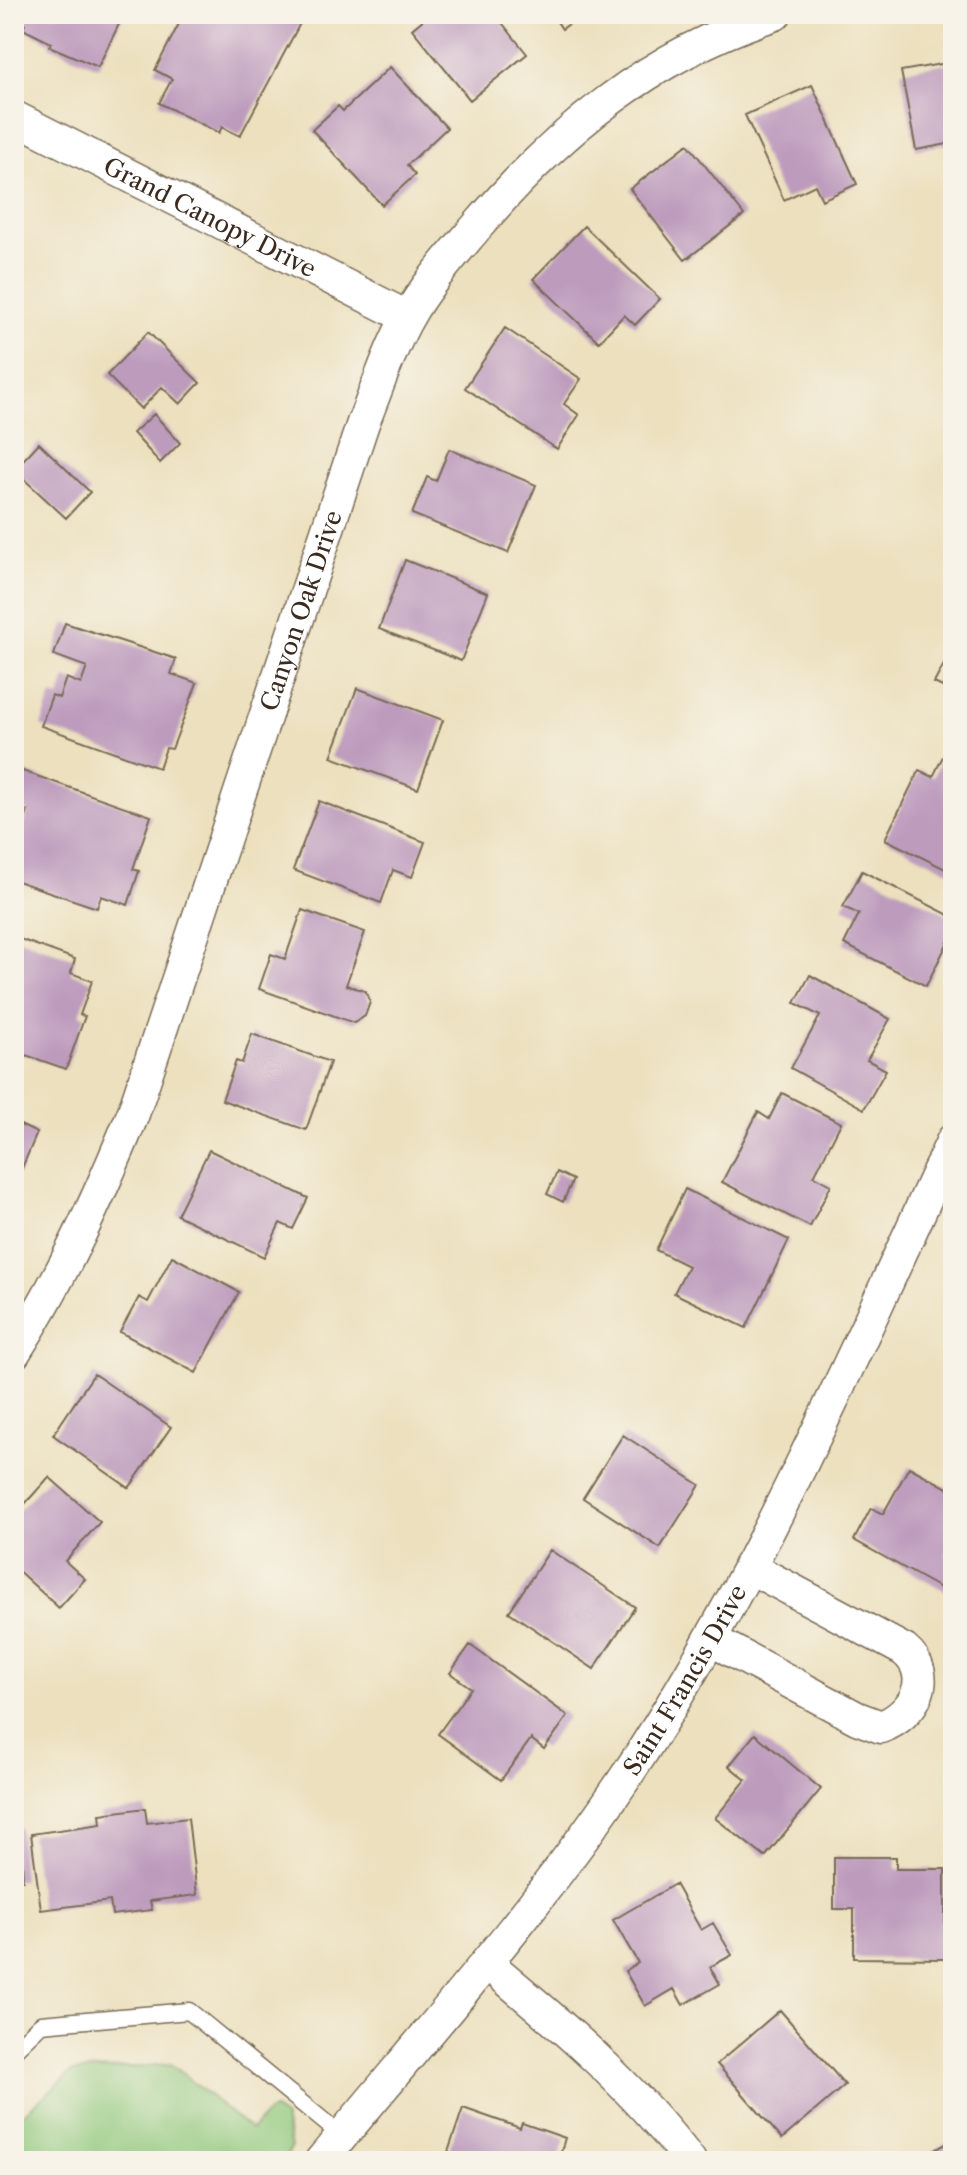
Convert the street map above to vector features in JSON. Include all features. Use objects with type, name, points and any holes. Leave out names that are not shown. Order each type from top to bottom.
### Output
[{"type":"street","name":"Canyon Oak Drive","points":[[14,1353],[68,1259],[100,1194],[133,1114],[363,423],[407,317],[453,254],[507,190],[574,127],[656,66],[732,28],[775,14]]},
{"type":"street","name":"Grand Canopy Drive","points":[[14,117],[407,317]]},
{"type":"street","name":"Saint Francis Drive","points":[[321,2161],[487,1963],[564,1866],[623,1781],[710,1639],[778,1511],[953,1140]]},
{"type":"street","points":[[710,1639],[857,1718],[881,1727],[895,1722],[910,1710],[918,1691],[919,1672],[914,1658],[749,1567]]},
{"type":"street","points":[[487,1963],[576,2038],[663,2125],[690,2161]]},
{"type":"lane","points":[[14,2050],[41,2024],[189,2011],[342,2136]]},
{"type":"green space","points":[[171,2064],[251,2130],[268,2112],[274,2110],[283,2116],[291,2147],[285,2161],[14,2161],[14,2111],[20,2117],[72,2072]]},
{"type":"building","points":[[14,14],[124,14],[98,67],[49,46],[51,43],[23,29],[25,24],[14,19]]},
{"type":"building","points":[[184,14],[225,14],[238,21],[242,14],[265,18],[267,14],[305,14],[240,136],[222,127],[219,133],[159,103],[172,79],[155,70]]},
{"type":"building","points":[[430,14],[495,14],[527,54],[470,100],[412,29]]},
{"type":"building","points":[[552,14],[583,14],[562,29]]},
{"type":"building","points":[[953,62],[953,143],[916,150],[901,71]]},
{"type":"building","points":[[390,67],[447,128],[407,165],[415,175],[382,205],[312,130],[338,106],[343,111]]},
{"type":"building","points":[[812,85],[857,184],[822,200],[815,185],[784,200],[745,115]]},
{"type":"building","points":[[688,144],[744,215],[685,260],[630,189]]},
{"type":"building","points":[[584,226],[660,299],[635,325],[624,315],[599,342],[533,279]]},
{"type":"building","points":[[505,328],[581,379],[564,404],[579,415],[557,449],[465,388]]},
{"type":"building","points":[[148,332],[200,383],[180,404],[162,387],[141,409],[107,375]]},
{"type":"building","points":[[154,414],[180,443],[160,463],[133,433]]},
{"type":"building","points":[[39,443],[90,492],[66,518],[14,470]]},
{"type":"building","points":[[449,449],[536,485],[508,553],[412,514],[427,477],[436,481]]},
{"type":"building","points":[[405,560],[488,593],[461,661],[379,629]]},
{"type":"building","points":[[65,623],[176,659],[171,674],[197,683],[172,749],[166,748],[159,768],[41,726],[52,695],[59,698],[66,678],[81,684],[87,667],[54,655]]},
{"type":"building","points":[[949,655],[953,657],[953,692],[934,683]]},
{"type":"building","points":[[357,688],[443,720],[418,789],[331,757]]},
{"type":"building","points":[[946,750],[953,754],[953,873],[885,839],[919,770],[933,777]]},
{"type":"building","points":[[14,768],[151,816],[133,869],[139,871],[128,905],[101,896],[97,908],[14,880],[14,828],[21,830],[28,811],[14,806]]},
{"type":"building","points":[[319,801],[425,842],[412,877],[393,870],[381,903],[293,870]]},
{"type":"building","points":[[862,871],[953,917],[953,932],[926,986],[844,944],[859,914],[843,907]]},
{"type":"building","points":[[302,910],[365,932],[346,985],[365,991],[370,1002],[365,1016],[354,1023],[259,989],[271,954],[285,959]]},
{"type":"building","points":[[14,937],[75,959],[71,973],[92,981],[80,1015],[85,1016],[66,1069],[14,1051]]},
{"type":"building","points":[[810,975],[890,1019],[867,1060],[886,1070],[864,1109],[791,1068],[820,1016],[795,1003]]},
{"type":"building","points":[[252,1034],[330,1062],[306,1130],[222,1100],[236,1061],[242,1063]]},
{"type":"building","points":[[782,1093],[841,1123],[814,1176],[831,1185],[810,1227],[722,1182],[758,1112],[769,1119]]},
{"type":"building","points":[[14,1122],[37,1133],[14,1180]]},
{"type":"building","points":[[209,1150],[308,1198],[293,1229],[280,1223],[264,1257],[177,1215]]},
{"type":"building","points":[[557,1172],[573,1180],[563,1202],[547,1194]]},
{"type":"building","points":[[685,1189],[789,1240],[746,1328],[674,1293],[688,1266],[656,1250]]},
{"type":"building","points":[[172,1256],[239,1292],[196,1373],[120,1332],[139,1297],[148,1302]]},
{"type":"building","points":[[94,1374],[171,1427],[129,1488],[53,1435]]},
{"type":"building","points":[[623,1435],[700,1485],[660,1548],[583,1498]]},
{"type":"building","points":[[909,1467],[953,1491],[953,1541],[946,1555],[953,1559],[953,1586],[949,1593],[854,1540],[871,1508],[883,1514]]},
{"type":"building","points":[[49,1477],[100,1522],[65,1561],[85,1579],[59,1608],[14,1567],[14,1516]]},
{"type":"building","points":[[550,1550],[635,1607],[594,1669],[509,1612]]},
{"type":"building","points":[[470,1645],[568,1716],[544,1749],[531,1739],[501,1780],[438,1734],[471,1688],[450,1673]]},
{"type":"building","points":[[755,1734],[821,1789],[765,1857],[715,1818],[746,1780],[729,1766]]},
{"type":"building","points":[[145,1808],[147,1823],[188,1818],[197,1895],[150,1901],[152,1910],[112,1915],[110,1901],[41,1910],[31,1834],[101,1824],[100,1814]]},
{"type":"building","points":[[20,1827],[23,1880],[14,1880],[14,1828]]},
{"type":"building","points":[[834,1857],[896,1857],[896,1869],[945,1869],[945,1959],[854,1958],[854,1909],[834,1909]]},
{"type":"building","points":[[675,1884],[701,1930],[713,1923],[732,1955],[710,1967],[720,1984],[683,2005],[674,1989],[645,2006],[625,1971],[638,1963],[613,1920]]},
{"type":"building","points":[[780,2010],[845,2085],[782,2139],[717,2064]]},
{"type":"building","points":[[463,2108],[520,2128],[522,2123],[565,2138],[558,2161],[445,2161]]},
{"type":"building","points":[[953,2140],[953,2161],[927,2161],[924,2156]]}]
